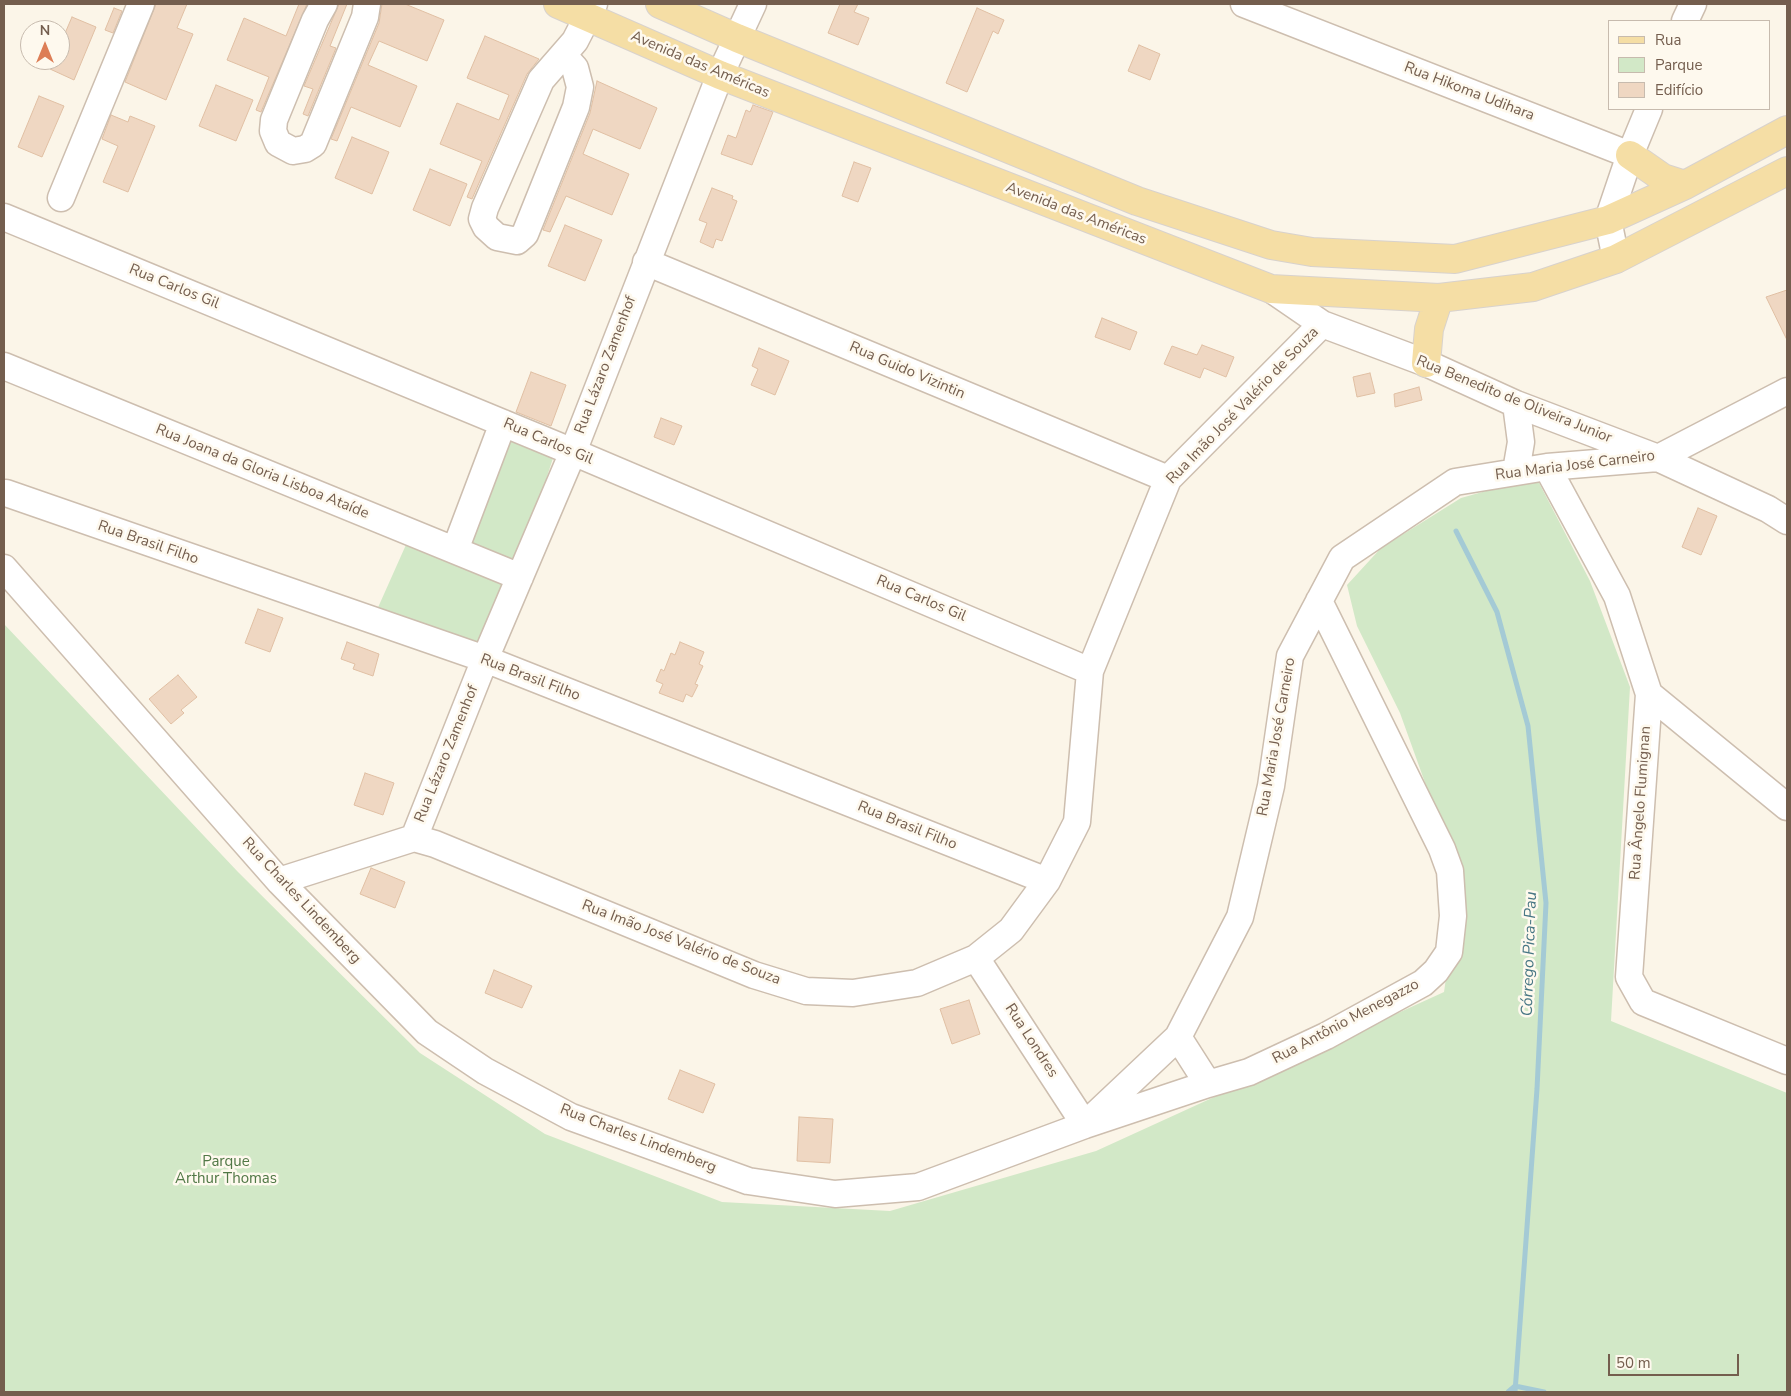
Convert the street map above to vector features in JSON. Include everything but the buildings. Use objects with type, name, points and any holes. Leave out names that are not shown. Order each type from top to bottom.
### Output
[{"type":"main road","name":"Avenida das Américas","points":[[558,4],[591,10],[720,75],[1271,289],[1439,298],[1533,286],[1616,259],[1787,171]]},
{"type":"main road","points":[[660,4],[737,38],[1137,201],[1271,245],[1312,252],[1455,259],[1608,220],[1684,185],[1787,130]]},
{"type":"main road","points":[[1630,155],[1663,178],[1684,185]]},
{"type":"main road","points":[[1426,363],[1429,329],[1439,298]]},
{"type":"street","points":[[61,198],[140,4]]},
{"type":"street","points":[[324,4],[315,20],[274,120],[273,130],[278,143],[293,151],[305,149],[313,144],[365,17],[366,4]]},
{"type":"street","name":"Rua Lázaro Zamenhof","points":[[414,838],[485,660],[573,452],[720,75],[753,4]]},
{"type":"street","name":"Rua Hikoma Udihara","points":[[1244,4],[1630,155]]},
{"type":"street","points":[[1685,20],[1693,4]]},
{"type":"street","points":[[563,55],[575,68],[580,87],[576,107],[525,234],[517,241],[497,236],[486,227],[482,218],[485,208],[541,80],[563,55],[591,10]]},
{"type":"street","points":[[1616,259],[1608,220],[1630,155],[1650,110]]},
{"type":"street","name":"Rua Carlos Gil","points":[[4,217],[573,452],[1090,671]]},
{"type":"street","name":"Rua Guido Vizintin","points":[[646,262],[1168,479]]},
{"type":"street","name":"Rua Benedito de Oliveira Junior","points":[[1271,289],[1322,324],[1426,363],[1516,404],[1658,458],[1768,509],[1787,522]]},
{"type":"street","name":"Rua Imão José Valério de Souza","points":[[414,838],[435,844],[754,975],[806,991],[853,993],[917,983],[976,958],[1010,930],[1047,881],[1077,822],[1090,671],[1168,479],[1322,324]]},
{"type":"street","name":"Rua Joana da Gloria Lisboa Ataíde","points":[[4,366],[520,577]]},
{"type":"street","name":"Rua Maria José Carneiro","points":[[1178,1037],[1240,917],[1271,786],[1290,656],[1342,558],[1455,482],[1547,467],[1658,458],[1787,391]]},
{"type":"street","points":[[1516,404],[1521,442],[1516,471]]},
{"type":"street","points":[[454,550],[503,423]]},
{"type":"street","name":"Rua Ângelo Flumignan","points":[[1547,467],[1617,596],[1649,694],[1628,977],[1643,1002],[1787,1060]]},
{"type":"street","name":"Rua Brasil Filho","points":[[4,491],[485,660],[1047,881]]},
{"type":"street","name":"Rua Charles Lindemberg","points":[[4,568],[279,880],[427,1032],[485,1071],[572,1117],[748,1181],[835,1194],[918,1187],[1085,1124],[1178,1037]]},
{"type":"street","name":"Rua Antônio Menegazzo","points":[[1085,1124],[1249,1072],[1326,1036],[1423,983],[1436,972],[1449,952],[1453,916],[1450,871],[1442,849],[1319,601]]},
{"type":"street","points":[[1649,694],[1787,807]]},
{"type":"street","points":[[279,880],[414,838]]},
{"type":"street","name":"Rua Londres","points":[[976,958],[1085,1124]]},
{"type":"street","points":[[1178,1037],[1208,1084]]},
{"type":"green space","points":[[510,439],[554,455],[517,569],[468,547]]},
{"type":"green space","name":"Parque Arthur Thomas","points":[[1536,477],[1590,581],[1630,687],[1611,1021],[1787,1093],[1787,1392],[4,1392],[4,624],[238,872],[420,1053],[545,1134],[722,1202],[890,1211],[1096,1151],[1444,992],[1460,880],[1400,713],[1357,626],[1347,585],[1381,548],[1461,498]]},
{"type":"green space","points":[[409,538],[509,578],[481,654],[376,612]]},
{"type":"waterway","name":"Córrego Pica-Pau","points":[[1456,531],[1497,612],[1528,726],[1546,903],[1537,1089],[1515,1392]]},
{"type":"waterway","points":[[1508,1392],[1515,1386],[1544,1392]]}]
